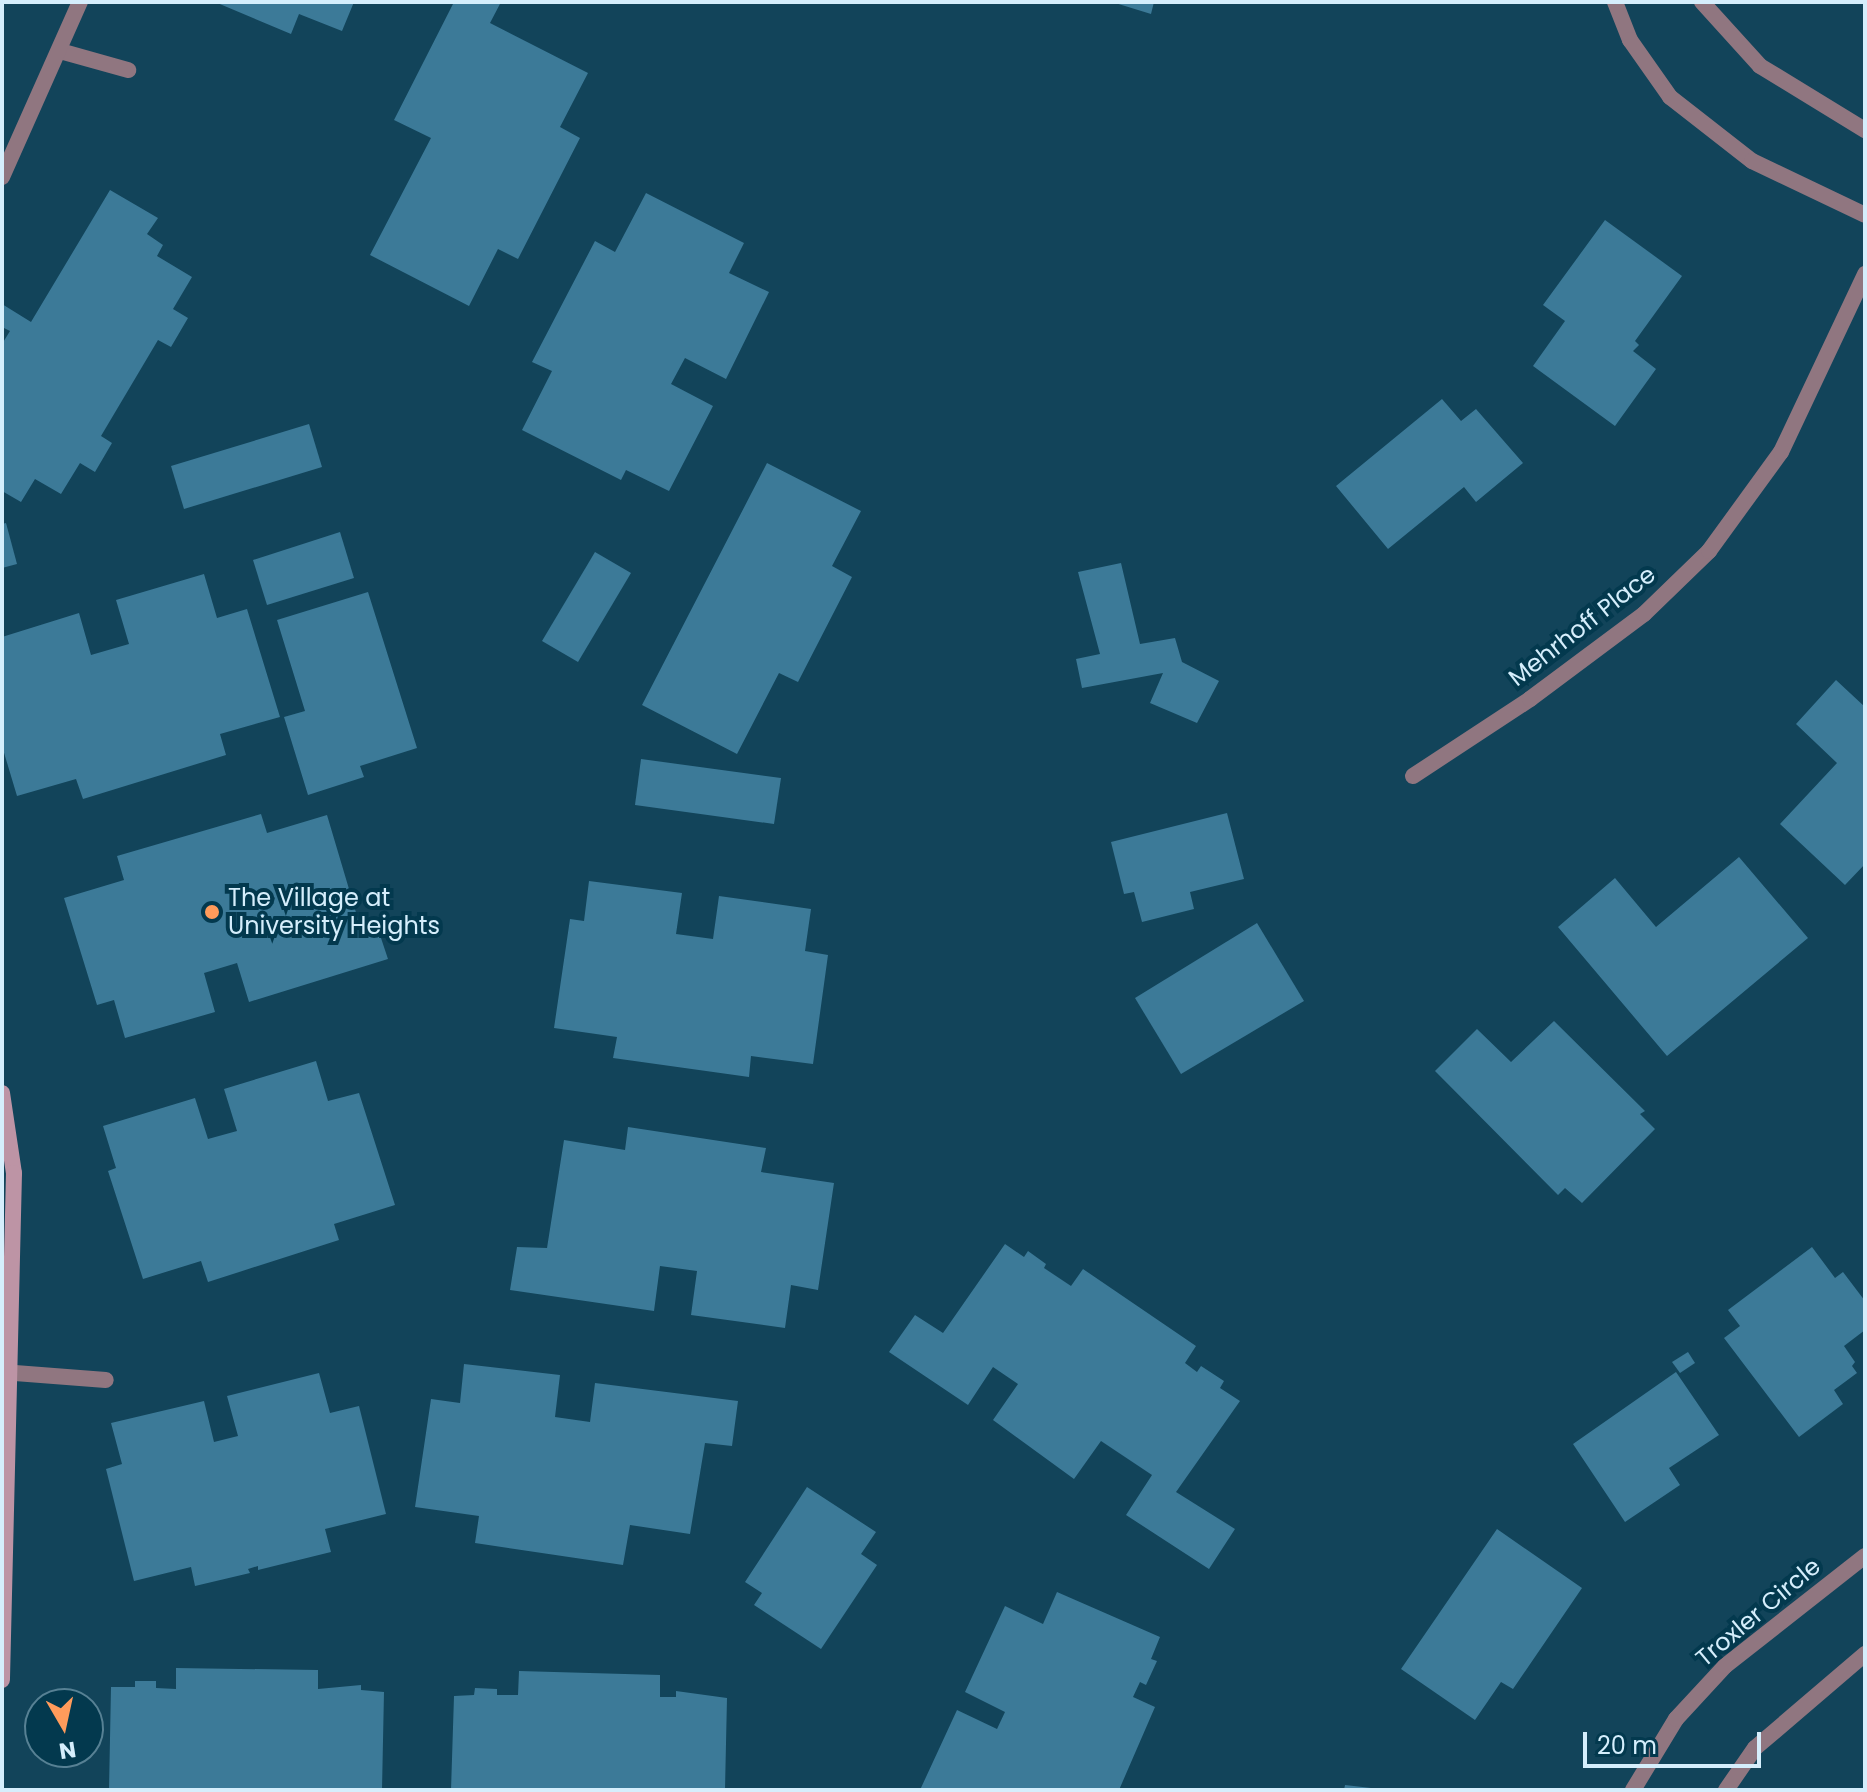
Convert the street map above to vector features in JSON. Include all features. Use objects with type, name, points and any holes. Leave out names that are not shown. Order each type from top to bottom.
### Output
[{"type":"street","points":[[2,177],[80,2]]},
{"type":"street","points":[[1615,2],[1630,40],[1670,97],[1752,161],[1865,215]]},
{"type":"street","points":[[1702,2],[1760,66],[1865,130]]},
{"type":"street","points":[[60,51],[128,70]]},
{"type":"street","name":"Mehrhoff Place","points":[[1413,776],[1530,699],[1644,614],[1709,551],[1781,452],[1865,274]]},
{"type":"street","points":[[2,1093],[14,1173],[6,1373],[2,1680]]},
{"type":"street","points":[[6,1373],[106,1380]]},
{"type":"street","name":"Troxler Circle","points":[[1633,1790],[1676,1719],[1725,1666],[1865,1556]]},
{"type":"street","points":[[1726,1790],[1755,1748],[1865,1654]]},
{"type":"building","points":[[215,2],[354,2],[342,31],[299,14],[291,34]]},
{"type":"building","points":[[454,2],[501,2],[490,23],[588,73],[560,127],[580,138],[518,259],[498,249],[469,306],[370,255],[431,138],[394,120]]},
{"type":"building","points":[[1112,2],[1154,2],[1151,14]]},
{"type":"building","points":[[110,190],[158,218],[147,234],[163,245],[157,256],[192,277],[173,309],[188,318],[171,347],[158,340],[101,436],[112,443],[95,472],[80,463],[61,494],[35,479],[21,502],[2,491],[2,344],[10,331],[2,327],[2,304],[31,322]]},
{"type":"building","points":[[646,193],[744,243],[729,273],[769,292],[726,379],[685,358],[671,384],[713,406],[669,491],[626,470],[621,480],[522,430],[552,371],[532,362],[595,241],[615,252]]},
{"type":"building","points":[[1605,220],[1682,276],[1635,341],[1639,345],[1633,351],[1656,369],[1615,426],[1533,366],[1565,321],[1543,305]]},
{"type":"building","points":[[1442,399],[1461,421],[1476,409],[1523,463],[1476,502],[1464,487],[1388,549],[1336,486]]},
{"type":"building","points":[[309,424],[322,467],[184,509],[171,466]]},
{"type":"building","points":[[767,463],[861,511],[832,566],[852,577],[798,682],[779,673],[737,754],[642,705]]},
{"type":"building","points":[[6,523],[17,564],[2,568],[2,524]]},
{"type":"building","points":[[340,532],[354,578],[267,605],[253,560]]},
{"type":"building","points":[[595,552],[631,573],[578,662],[542,641]]},
{"type":"building","points":[[1121,563],[1140,644],[1175,638],[1182,662],[1219,681],[1197,723],[1150,703],[1163,673],[1082,688],[1076,659],[1100,654],[1078,572]]},
{"type":"building","points":[[204,574],[217,618],[247,609],[280,717],[220,734],[226,755],[83,799],[76,779],[17,796],[2,746],[2,637],[79,613],[91,655],[129,644],[116,600]]},
{"type":"building","points":[[368,592],[417,748],[360,766],[364,777],[308,795],[284,717],[305,711],[277,620]]},
{"type":"building","points":[[1836,680],[1865,707],[1865,864],[1845,885],[1780,824],[1837,763],[1796,724]]},
{"type":"building","points":[[641,759],[781,778],[774,824],[635,805]]},
{"type":"building","points":[[1227,813],[1244,879],[1190,892],[1194,909],[1142,922],[1134,892],[1124,894],[1111,842]]},
{"type":"building","name":"The Village at University Heights","points":[[261,814],[267,833],[327,815],[360,926],[376,923],[388,959],[249,1002],[237,963],[204,973],[215,1012],[125,1038],[114,1000],[97,1005],[64,898],[124,880],[117,856]]},
{"type":"building","points":[[1739,857],[1808,938],[1667,1056],[1558,927],[1615,878],[1656,927]]},
{"type":"building","points":[[589,881],[682,893],[676,934],[713,939],[719,896],[811,909],[805,951],[828,955],[813,1064],[751,1056],[749,1077],[613,1058],[617,1037],[554,1028],[570,919],[584,921]]},
{"type":"building","points":[[1257,923],[1304,1001],[1181,1074],[1135,998]]},
{"type":"building","points":[[1554,1021],[1645,1111],[1640,1114],[1655,1129],[1582,1203],[1565,1188],[1558,1195],[1435,1071],[1477,1029],[1511,1062]]},
{"type":"building","points":[[316,1061],[328,1101],[359,1093],[395,1205],[334,1224],[339,1240],[208,1282],[201,1261],[143,1279],[108,1171],[116,1168],[103,1126],[195,1098],[208,1139],[237,1131],[224,1089]]},
{"type":"building","points":[[628,1127],[766,1148],[761,1172],[834,1183],[818,1290],[791,1285],[785,1328],[691,1315],[697,1271],[660,1266],[654,1311],[510,1290],[517,1247],[547,1248],[564,1140],[625,1150]]},
{"type":"building","points":[[1005,1244],[1024,1257],[1028,1251],[1046,1264],[1044,1268],[1071,1286],[1083,1269],[1196,1346],[1185,1363],[1197,1372],[1201,1366],[1224,1381],[1220,1388],[1240,1401],[1176,1492],[1235,1529],[1209,1569],[1126,1515],[1152,1475],[1101,1441],[1074,1479],[993,1420],[1018,1384],[993,1367],[968,1405],[889,1352],[915,1315],[943,1333]]},
{"type":"building","points":[[1812,1247],[1835,1278],[1843,1272],[1865,1301],[1865,1330],[1844,1346],[1855,1362],[1852,1366],[1857,1373],[1834,1390],[1843,1404],[1799,1437],[1724,1338],[1740,1326],[1728,1310]]},
{"type":"building","points":[[1688,1352],[1695,1363],[1680,1373],[1672,1362]]},
{"type":"building","points":[[464,1364],[560,1375],[555,1417],[590,1422],[595,1383],[738,1401],[732,1446],[705,1443],[690,1534],[630,1525],[623,1565],[475,1543],[479,1516],[415,1507],[431,1399],[460,1403]]},
{"type":"building","points":[[1676,1372],[1719,1435],[1669,1468],[1680,1485],[1625,1522],[1573,1444]]},
{"type":"building","points":[[319,1373],[330,1413],[359,1406],[386,1514],[325,1529],[331,1552],[258,1570],[258,1566],[248,1569],[250,1573],[195,1586],[191,1567],[134,1581],[106,1469],[122,1464],[111,1423],[204,1401],[214,1442],[238,1436],[227,1396]]},
{"type":"building","points":[[807,1487],[876,1532],[861,1554],[877,1565],[821,1649],[754,1605],[762,1593],[745,1582]]},
{"type":"building","points":[[1497,1529],[1582,1588],[1513,1689],[1501,1682],[1475,1720],[1401,1669]]},
{"type":"building","points":[[1057,1592],[1160,1637],[1151,1659],[1157,1661],[1146,1685],[1140,1682],[1133,1697],[1155,1707],[1119,1790],[920,1790],[957,1710],[997,1729],[1005,1712],[965,1692],[1005,1606],[1043,1624]]},
{"type":"building","points":[[176,1668],[318,1670],[318,1689],[361,1685],[361,1690],[384,1692],[382,1790],[109,1790],[111,1687],[135,1687],[135,1681],[156,1681],[156,1688],[176,1689]]},
{"type":"building","points":[[519,1671],[660,1675],[660,1697],[676,1697],[676,1691],[727,1698],[725,1790],[451,1790],[454,1696],[474,1695],[475,1688],[497,1689],[497,1695],[518,1695]]},
{"type":"building","points":[[1345,1785],[1371,1788],[1371,1790],[1344,1790]]},
{"type":"place","name":"The Village at University Heights","points":[[212,912]]}]
